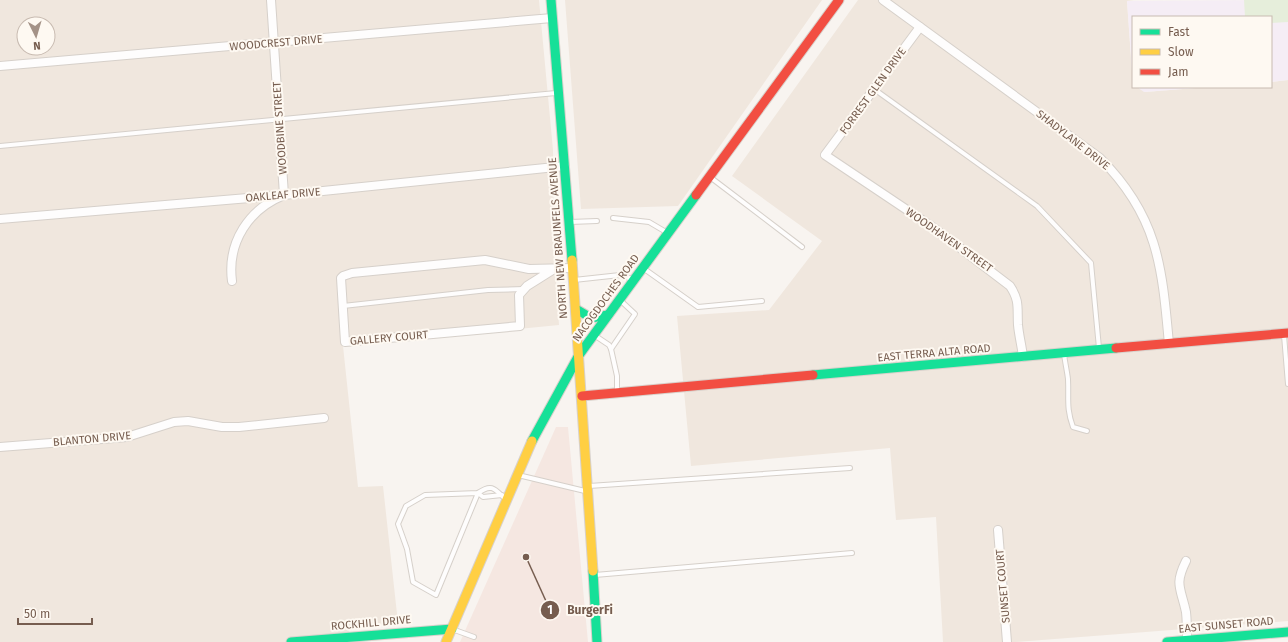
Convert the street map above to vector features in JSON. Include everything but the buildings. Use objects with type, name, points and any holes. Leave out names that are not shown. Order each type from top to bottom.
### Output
[{"type":"street","name":"WOODBINE STREET","points":[[271,0],[284,195]]},
{"type":"street","name":"NORTH NEW BRAUNFELS AVENUE","points":[[550,0],[576,309],[597,642]]},
{"type":"street","name":"NACOGDOCHES ROAD","points":[[446,642],[504,498],[518,475],[536,431],[579,355],[839,0]]},
{"type":"street","name":"SHADYLANE DRIVE","points":[[883,0],[1100,158],[1128,189],[1145,217],[1158,257],[1164,284],[1169,344]]},
{"type":"street","name":"WOODCREST DRIVE","points":[[0,66],[274,44],[552,18]]},
{"type":"street","name":"FORREST GLEN DRIVE","points":[[825,155],[920,27]]},
{"type":"street","name":"WOODHAVEN STREET","points":[[825,155],[934,228],[1010,286],[1017,296],[1019,304],[1018,326],[1023,357]]},
{"type":"street","name":"OAKLEAF DRIVE","points":[[0,219],[284,195],[565,166]]},
{"type":"street","points":[[232,281],[232,256],[236,241],[243,227],[259,209],[272,200],[284,195]]},
{"type":"street","name":"GALLERY COURT","points":[[554,269],[524,289],[519,295],[520,326],[345,342],[341,278],[352,273],[485,260],[515,267],[554,269],[572,268]]},
{"type":"street","points":[[576,309],[591,318],[608,316]]},
{"type":"street","name":"EAST TERRA ALTA ROAD","points":[[582,396],[1286,333]]},
{"type":"street","name":"BLANTON DRIVE","points":[[0,447],[127,437],[174,422],[188,421],[222,427],[239,427],[324,418]]},
{"type":"street","name":"SUNSET COURT","points":[[998,530],[1007,642]]},
{"type":"street","points":[[1186,560],[1181,571],[1179,590],[1186,611],[1187,640]]},
{"type":"street","name":"ROCKHILL DRIVE","points":[[291,642],[452,629]]},
{"type":"street","name":"EAST SUNSET ROAD","points":[[1166,642],[1288,632]]},
{"type":"lane","points":[[874,89],[1037,206],[1091,263],[1099,350]]},
{"type":"lane","points":[[0,146],[558,92]]},
{"type":"lane","points":[[709,177],[802,247]]},
{"type":"lane","points":[[613,218],[649,222],[669,233]]},
{"type":"lane","points":[[569,222],[597,221]]},
{"type":"lane","points":[[643,268],[698,307],[762,302]]},
{"type":"lane","points":[[573,280],[620,275],[634,280]]},
{"type":"lane","points":[[342,306],[488,290],[524,289]]},
{"type":"lane","points":[[611,349],[634,314],[620,300]]},
{"type":"lane","points":[[1286,333],[1288,384]]},
{"type":"lane","points":[[594,335],[609,345],[611,349],[617,376],[617,393]]},
{"type":"lane","points":[[1064,353],[1068,378],[1067,407],[1070,418],[1073,427],[1087,432]]},
{"type":"lane","points":[[518,475],[587,489],[850,468]]},
{"type":"lane","points":[[504,498],[483,497],[478,493],[425,495],[406,506],[398,524],[407,549],[413,582],[436,595],[478,493],[484,488],[494,488],[499,491],[504,498]]},
{"type":"lane","points":[[593,575],[852,553]]},
{"type":"lane","points":[[452,629],[474,637]]},
{"type":"shaded area","points":[[0,0],[539,0],[553,150],[554,250],[559,325],[343,346],[358,487],[383,486],[398,623],[348,628],[351,642],[0,642]]},
{"type":"shaded area","points":[[565,0],[822,0],[678,206],[581,209]]},
{"type":"shaded area","points":[[858,0],[1134,0],[1127,1],[1132,88],[1139,88],[1145,92],[1195,88],[1272,88],[1272,82],[1288,80],[1288,621],[1016,642],[943,642],[936,517],[896,520],[890,448],[691,466],[677,316],[769,310],[822,241],[732,176]]},
{"type":"shaded area","points":[[1288,0],[1288,80],[1272,82],[1272,16],[1132,16],[1132,70],[1127,1]]},
{"type":"shaded area","points":[[1138,88],[1195,88],[1144,92]]},
{"type":"shaded area","points":[[556,427],[568,427],[588,642],[460,642]]},
{"type":"green space","points":[[1244,0],[1288,0],[1288,22],[1272,23],[1272,16],[1245,16]]},
{"type":"traffic: fast","points":[[551,0],[572,260]]},
{"type":"traffic: fast","points":[[532,441],[579,355],[696,195]]},
{"type":"traffic: fast","points":[[576,309],[591,318],[608,315]]},
{"type":"traffic: fast","points":[[813,375],[1116,348]]},
{"type":"traffic: fast","points":[[593,571],[597,642]]},
{"type":"traffic: fast","points":[[291,642],[452,629]]},
{"type":"traffic: fast","points":[[1167,642],[1288,632]]},
{"type":"traffic: slow","points":[[572,260],[593,571]]},
{"type":"traffic: slow","points":[[446,642],[532,441]]},
{"type":"traffic: jam","points":[[696,195],[839,0]]},
{"type":"traffic: jam","points":[[1116,348],[1288,333]]},
{"type":"traffic: jam","points":[[582,396],[813,375]]},
{"type":"place","name":"BurgerFi","points":[[526,557]]}]
